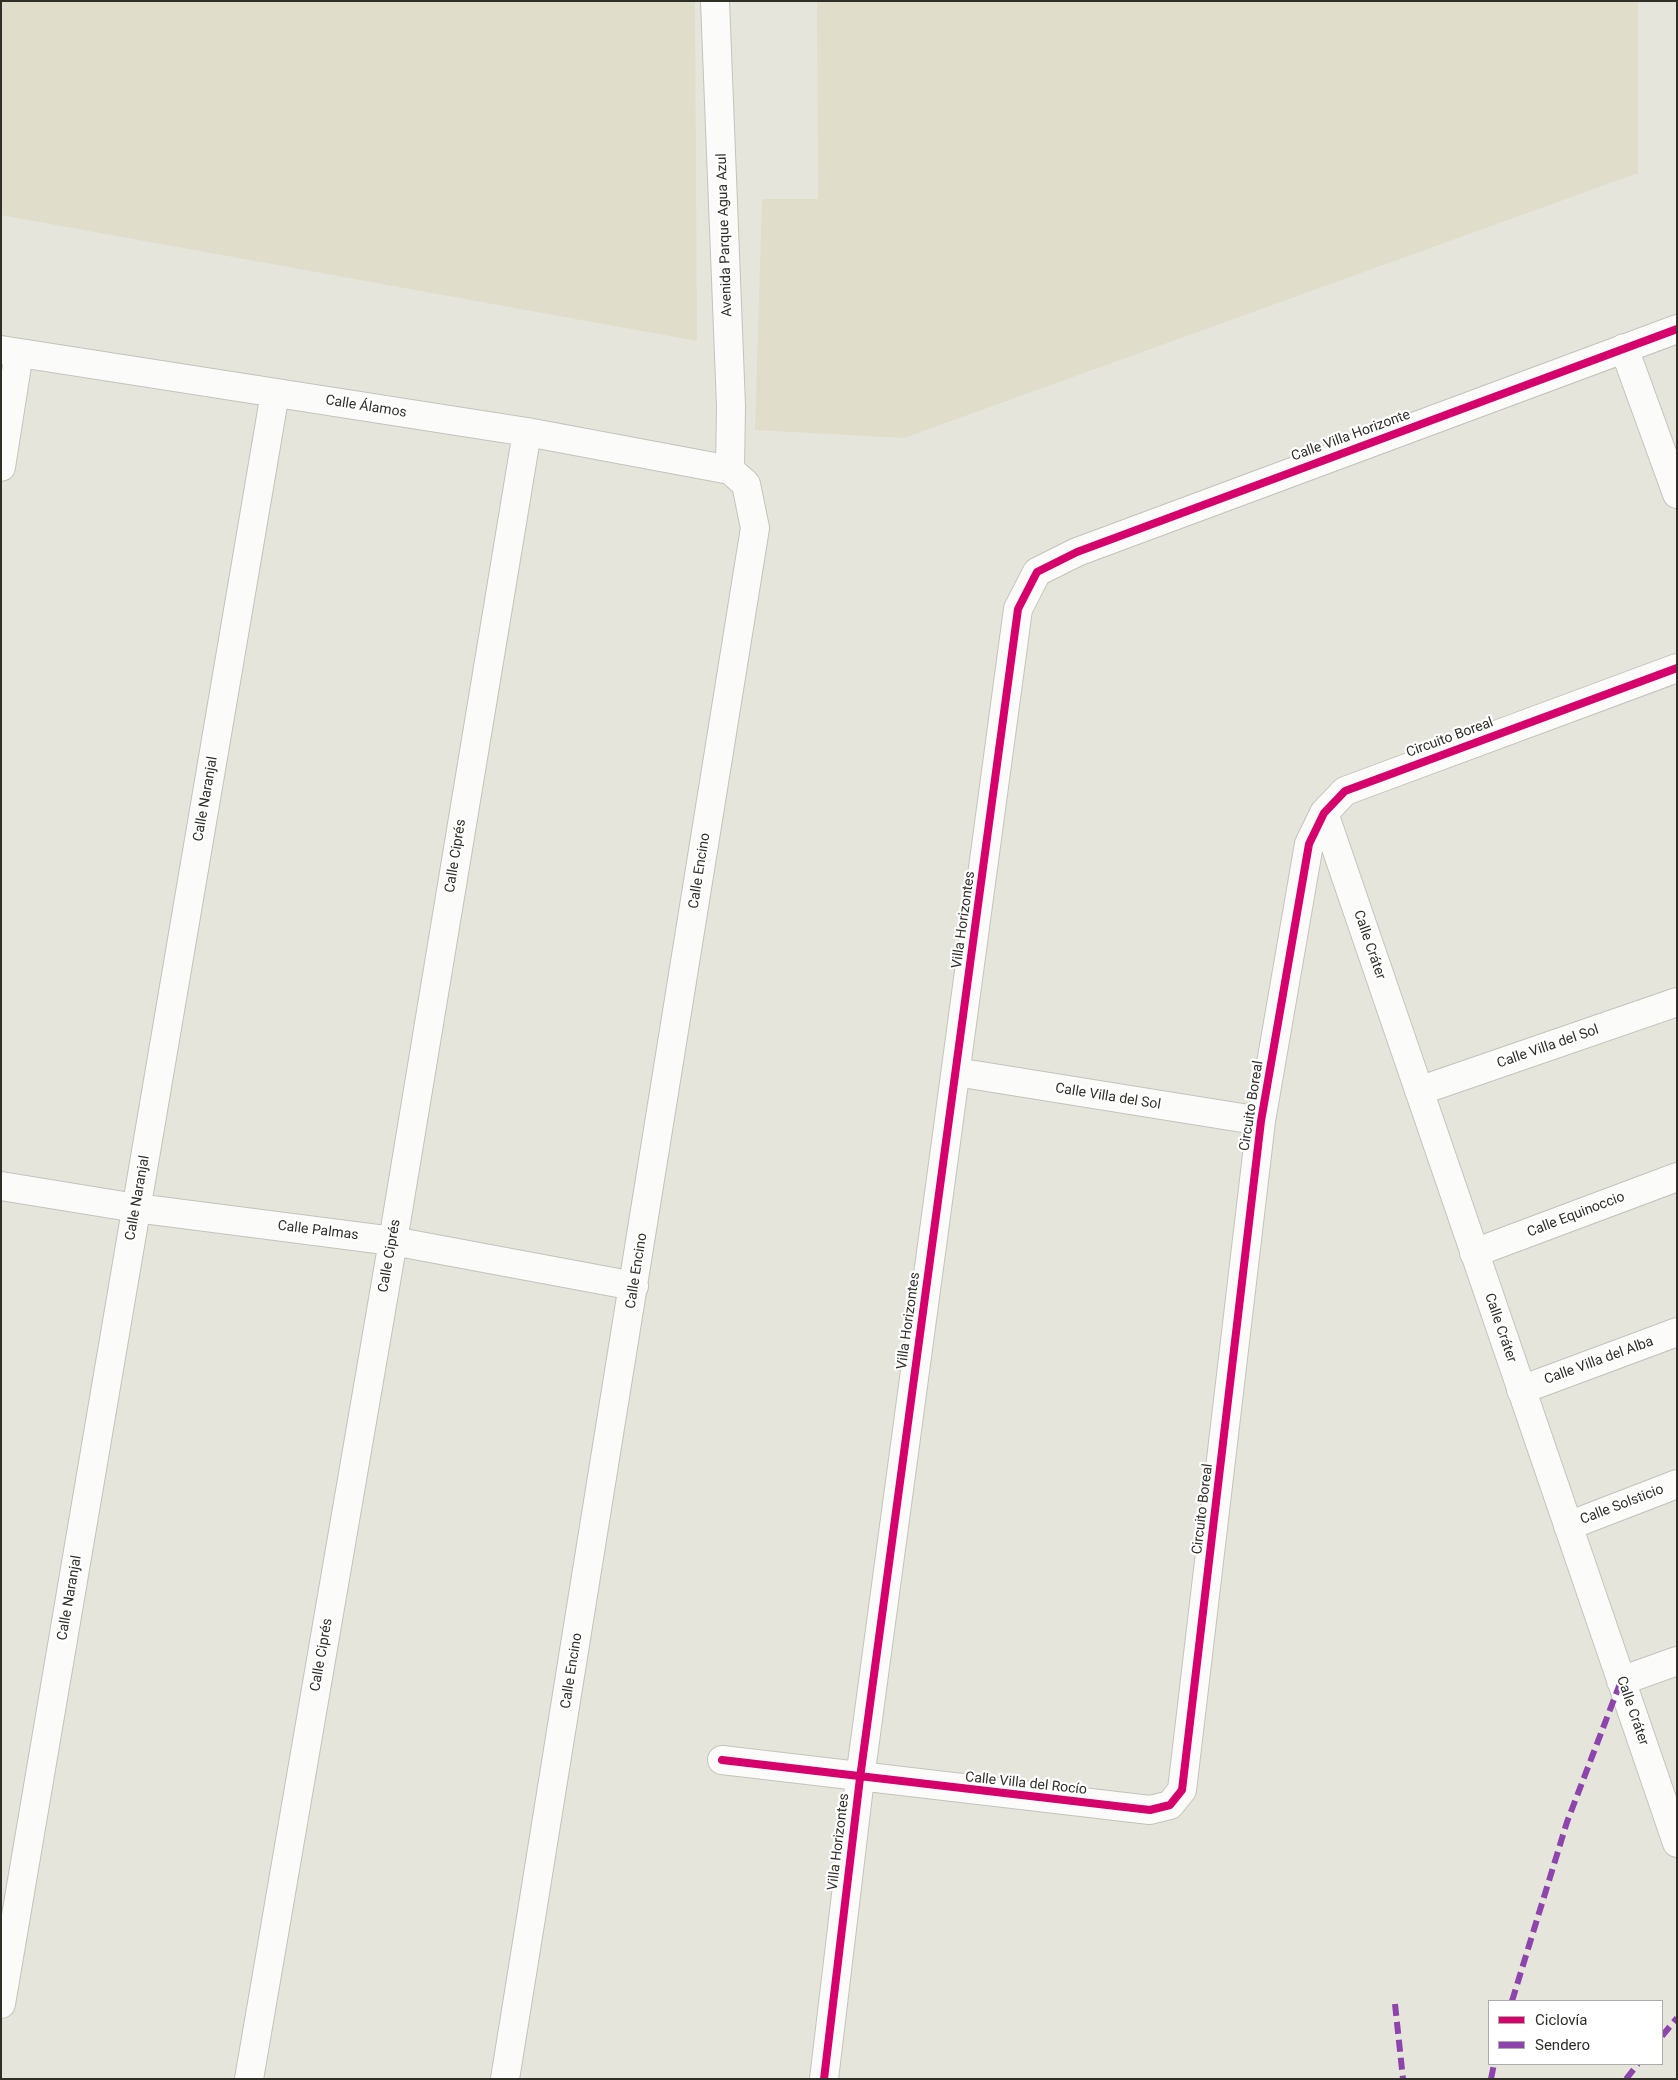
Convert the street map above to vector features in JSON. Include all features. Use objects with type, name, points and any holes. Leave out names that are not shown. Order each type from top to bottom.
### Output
[{"type":"street","name":"Avenida Parque Agua Azul","points":[[715,1],[732,406],[730,470]]},
{"type":"street","name":"Calle Villa Horizonte","points":[[1037,572],[1077,552],[1677,329]]},
{"type":"street","points":[[1624,348],[1677,494]]},
{"type":"street","name":"Calle Álamos","points":[[10,351],[527,432],[730,470]]},
{"type":"street","points":[[1,466],[10,351]]},
{"type":"street","name":"Calle Naranjal","points":[[1,2004],[275,393]]},
{"type":"street","name":"Calle Ciprés","points":[[249,2079],[393,1241],[527,432]]},
{"type":"street","name":"Calle Encino","points":[[505,2079],[755,528],[746,484],[730,470]]},
{"type":"street","name":"Villa Horizontes","points":[[824,2079],[860,1778],[1018,609],[1037,572]]},
{"type":"street","name":"Circuito Boreal","points":[[1182,1790],[1261,1121],[1309,844],[1324,813],[1345,790],[1677,668]]},
{"type":"street","name":"Calle Cráter","points":[[1324,813],[1677,1843]]},
{"type":"street","name":"Calle Villa del Sol","points":[[1419,1091],[1677,1002]]},
{"type":"street","name":"Calle Villa del Sol","points":[[956,1072],[1261,1121]]},
{"type":"street","name":"Calle Equinoccio","points":[[1474,1253],[1677,1177]]},
{"type":"street","name":"Calle Palmas","points":[[1,1186],[136,1208],[393,1241],[634,1286]]},
{"type":"street","name":"Calle Villa del Alba","points":[[1522,1390],[1677,1332]]},
{"type":"street","name":"Calle Solsticio","points":[[1568,1526],[1677,1484]]},
{"type":"street","points":[[1621,1681],[1677,1661]]},
{"type":"street","name":"Calle Villa del Rocío","points":[[722,1760],[860,1778],[1150,1810],[1170,1805],[1182,1790]]},
{"type":"shaded area","points":[[1,1],[695,1],[697,341],[1,215]]},
{"type":"shaded area","points":[[817,1],[1638,1],[1638,173],[904,438],[755,430],[762,199],[818,199]]},
{"type":"marked path","points":[[1512,2000],[1567,1822],[1621,1681]]},
{"type":"marked path","points":[[1395,2004],[1403,2079]]},
{"type":"marked path","points":[[1663,2035],[1677,2018]]},
{"type":"marked path","points":[[1491,2079],[1494,2065]]},
{"type":"marked path","points":[[1626,2079],[1637,2065]]},
{"type":"cycle path","points":[[824,2079],[860,1778],[1018,609],[1037,572],[1077,552],[1677,329]]},
{"type":"cycle path","points":[[722,1760],[1150,1810],[1170,1805],[1182,1790],[1261,1121],[1309,844],[1324,813],[1345,791],[1677,668]]}]
